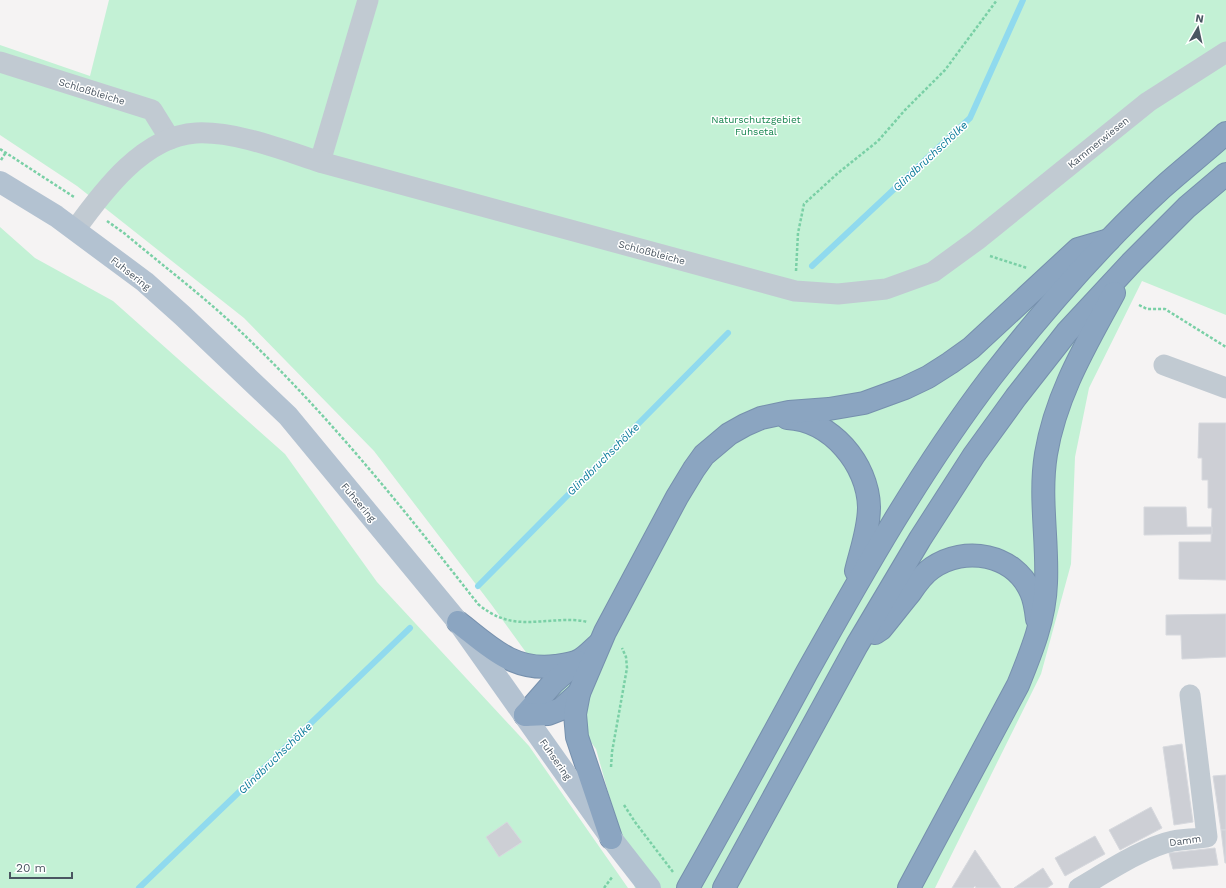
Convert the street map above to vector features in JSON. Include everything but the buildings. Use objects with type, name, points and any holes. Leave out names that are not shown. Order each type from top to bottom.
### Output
[{"type":"highway","points":[[683,882],[718,835],[848,598],[894,520],[942,447],[992,377],[1048,307],[1110,240],[1161,189],[1226,134]]},
{"type":"highway","points":[[724,888],[857,645],[920,539],[974,455],[1016,397],[1067,332],[1132,262],[1187,207],[1226,174]]},
{"type":"highway","points":[[611,838],[576,737],[575,714],[579,693],[603,637],[674,504],[694,469],[704,455],[729,434],[761,418],[789,412],[829,409],[864,403],[905,388],[928,377],[971,348],[1078,249],[1110,240]]},
{"type":"highway","points":[[909,888],[1018,685],[1029,658],[1044,604],[1046,585],[1043,500],[1045,462],[1058,404],[1068,378],[1132,262]]},
{"type":"highway","points":[[761,418],[791,418],[818,427],[843,446],[854,459],[862,474],[867,490],[869,507],[868,524],[848,598]]},
{"type":"highway","points":[[857,645],[881,629],[921,578],[931,568],[957,556],[972,554],[986,556],[1000,561],[1012,568],[1023,579],[1031,591],[1036,605],[1038,619],[1036,634]]},
{"type":"highway","points":[[458,622],[504,657],[518,663],[549,667],[565,665],[580,660]]},
{"type":"highway","points":[[525,716],[553,683],[580,660],[603,637]]},
{"type":"highway","points":[[525,716],[548,714],[561,709],[579,693]]},
{"type":"main road","name":"Fuhsering","points":[[0,182],[56,216],[151,287],[288,416],[458,622],[611,838],[650,888]]},
{"type":"street","points":[[320,162],[368,0]]},
{"type":"street","name":"Kammerwiesen","points":[[977,240],[1148,102],[1226,52]]},
{"type":"street","name":"Schloßbleiche","points":[[0,62],[152,110],[170,139]]},
{"type":"street","name":"Schloßbleiche","points":[[75,230],[112,182],[138,157],[170,139],[197,133],[227,135],[255,142],[320,162],[795,291],[838,294],[886,289],[933,272],[977,240]]},
{"type":"street","points":[[1164,365],[1226,388]]},
{"type":"street","name":"Damm","points":[[1079,888],[1131,858],[1160,845],[1173,841],[1207,837],[1190,695]]},
{"type":"path","points":[[795,291],[798,233],[804,204],[838,173],[878,141],[905,110],[945,70],[997,0]]},
{"type":"path","points":[[0,149],[91,208],[124,233],[232,323],[297,387],[359,456],[478,604],[489,613],[521,622],[549,620],[583,621],[591,623],[603,637],[618,641],[623,649],[627,668],[612,752],[610,766],[612,772]]},
{"type":"path","points":[[0,162],[6,152]]},
{"type":"path","points":[[977,240],[987,254],[992,257],[1033,270]]},
{"type":"path","points":[[1139,305],[1147,309],[1165,309],[1226,348]]},
{"type":"path","points":[[623,804],[635,822],[683,882]]},
{"type":"green space","name":"Naturschutzgebiet Fuhsetal","points":[[109,0],[1226,0],[1226,315],[1142,281],[1089,388],[1075,457],[1071,564],[1041,674],[935,888],[635,888],[596,749],[491,604],[374,451],[244,318],[77,186],[0,135],[0,45],[90,76]]},
{"type":"green space","points":[[0,227],[35,258],[113,301],[285,454],[377,582],[529,746],[628,888],[0,888]]},
{"type":"waterway","name":"Glindbruchschölke","points":[[812,266],[970,118],[1023,0]]},
{"type":"waterway","name":"Glindbruchschölke","points":[[478,586],[728,333]]},
{"type":"waterway","name":"Glindbruchschölke","points":[[139,888],[410,628]]}]
